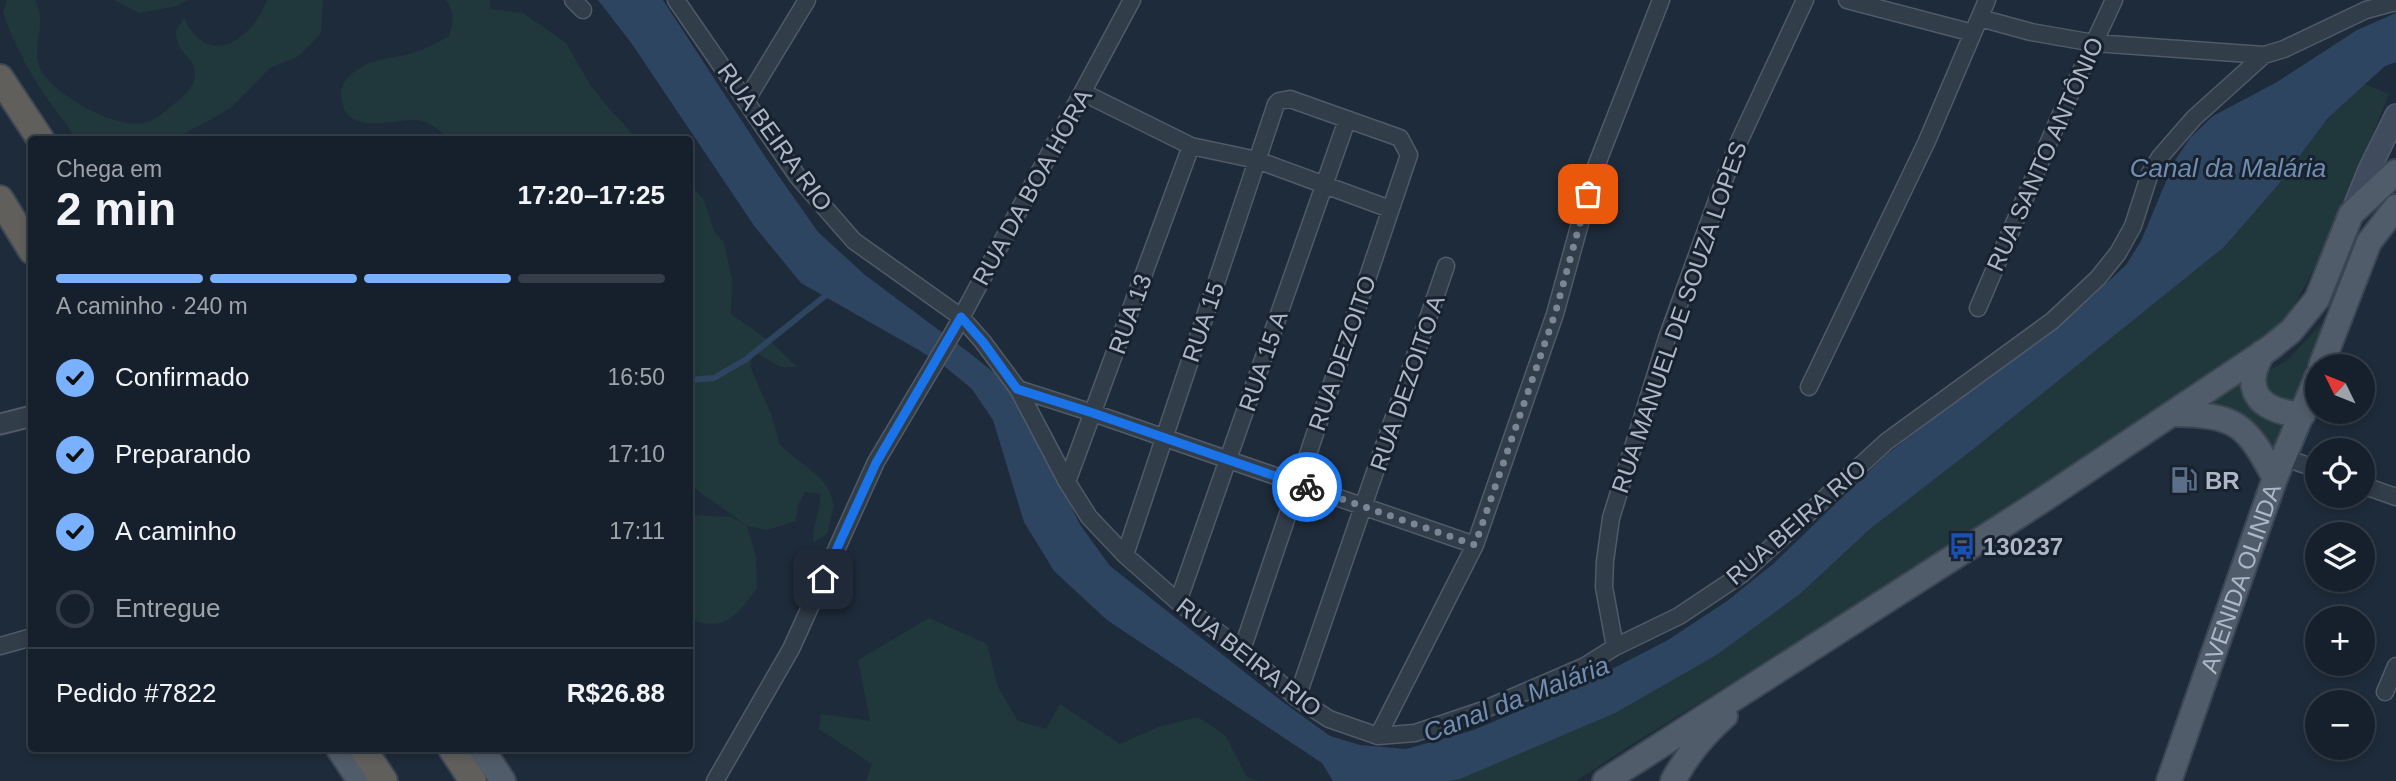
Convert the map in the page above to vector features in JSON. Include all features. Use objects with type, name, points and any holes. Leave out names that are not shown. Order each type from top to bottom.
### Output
[{"type":"highway","points":[[0,78],[38,136]]},
{"type":"highway","points":[[0,198],[28,244]]},
{"type":"highway","points":[[365,752],[384,781]]},
{"type":"highway","points":[[454,752],[473,781]]},
{"type":"main road","points":[[1605,781],[2174,414],[2291,331],[2304,317],[2325,282],[2369,170],[2396,115]]},
{"type":"main road","points":[[2351,214],[2396,172]]},
{"type":"main road","points":[[2326,354],[2370,242],[2396,207]]},
{"type":"main road","points":[[2262,353],[2254,374],[2258,396],[2273,410],[2303,414]]},
{"type":"main road","name":"AVENIDA OLINDA","points":[[2169,781],[2279,468],[2305,409]]},
{"type":"main road","points":[[2174,414],[2205,415],[2239,425],[2279,468]]},
{"type":"main road","points":[[1673,781],[1685,758],[1707,731],[1773,674]]},
{"type":"main road","points":[[342,752],[360,781]]},
{"type":"main road","points":[[484,752],[503,781]]},
{"type":"street","name":"RUA BEIRA RIO","points":[[676,0],[747,99],[798,177],[854,241],[983,342],[1017,389],[1089,517],[1125,555],[1178,602],[1242,650],[1297,698],[1329,719],[1378,736],[1415,733],[1483,710],[1585,666],[1615,647],[1679,616],[1742,574],[1886,442],[2052,321],[2098,278],[2118,253],[2133,226],[2150,173],[2160,157],[2194,118],[2263,54]]},
{"type":"street","points":[[747,99],[807,0]]},
{"type":"street","name":"RUA DA BOA HORA","points":[[715,781],[791,649],[876,463],[957,324],[1132,0]]},
{"type":"street","points":[[1378,736],[1475,545],[1555,314],[1595,169],[1661,0]]},
{"type":"street","name":"RUA MANUEL DE SOUZA LOPES","points":[[1615,647],[1604,587],[1611,517],[1667,338],[1736,148],[1805,0]]},
{"type":"street","points":[[1847,0],[1977,25],[2094,43],[2263,54],[2284,49],[2366,10],[2396,2]]},
{"type":"street","points":[[1809,387],[1927,141],[1987,0]]},
{"type":"street","name":"RUA SANTO ANTÔNIO","points":[[1978,308],[2060,116],[2114,0]]},
{"type":"street","points":[[1084,93],[1191,146],[1257,160],[1390,209]]},
{"type":"street","name":"RUA 15","points":[[1125,555],[1276,104],[1290,99],[1347,120]]},
{"type":"street","name":"RUA DEZOITO","points":[[1242,650],[1409,155],[1400,138],[1347,120]]},
{"type":"street","name":"RUA 15 A","points":[[1178,602],[1347,120]]},
{"type":"street","name":"RUA 13","points":[[1067,482],[1191,146]]},
{"type":"street","name":"RUA DEZOITO A","points":[[1297,698],[1446,266]]},
{"type":"street","points":[[1017,389],[1475,545]]},
{"type":"street","points":[[0,424],[28,417]]},
{"type":"street","points":[[2279,468],[2305,469]]},
{"type":"street","points":[[2375,490],[2396,497]]},
{"type":"street","points":[[0,646],[28,638]]},
{"type":"street","points":[[2385,692],[2396,666]]},
{"type":"green space","points":[[7,0],[35,0],[40,20],[37,55],[42,72],[60,91],[88,109],[132,124],[144,123],[164,112],[182,97],[195,78],[195,69],[179,46],[176,34],[184,18],[194,34],[205,43],[217,46],[240,37],[251,27],[267,0],[323,0],[321,33],[299,56],[270,68],[234,105],[180,136],[73,136],[37,83],[3,13]]},
{"type":"green space","points":[[114,0],[188,0],[173,7],[139,13]]},
{"type":"green space","points":[[445,0],[490,0],[490,9],[523,13],[566,43],[591,86],[635,136],[441,136],[443,133],[422,121],[369,123],[350,116],[344,107],[341,94],[345,81],[355,71],[372,62],[419,51],[449,36],[452,17]]},
{"type":"green space","points":[[2365,84],[2389,94],[2333,233],[2288,317],[2252,349],[1808,636],[1576,781],[1450,781],[1460,779],[1718,654],[1800,594],[1870,529],[2224,247],[2278,185],[2327,119]]},
{"type":"green space","points":[[693,187],[704,200],[714,231],[724,243],[732,279],[731,314],[771,342],[797,367],[781,367],[754,352],[750,366],[771,414],[780,445],[820,478],[829,490],[834,505],[827,534],[813,542],[820,494],[805,492],[798,505],[796,521],[767,530],[747,526],[756,557],[757,588],[729,619],[712,624],[693,620],[693,515],[731,517],[746,525],[693,487]]},
{"type":"green space","points":[[2335,310],[2317,354],[2305,354],[2305,381],[2293,410],[2266,396],[2261,375],[2286,361]]},
{"type":"green space","points":[[2244,381],[2293,419],[2274,465],[2201,408]]},
{"type":"green space","points":[[929,618],[987,644],[998,687],[1018,721],[1046,729],[1060,704],[1120,744],[1158,727],[1198,717],[1225,735],[1247,777],[1258,781],[866,781],[872,764],[819,729],[821,714],[870,721],[858,660]]},
{"type":"water","name":"Canal da Malária","points":[[598,0],[663,0],[766,158],[818,232],[865,275],[999,377],[1012,393],[1081,526],[1110,566],[1330,736],[1360,745],[1406,749],[1474,730],[1589,681],[1668,640],[1727,601],[1773,564],[1886,455],[2083,305],[2126,265],[2141,241],[2175,160],[2191,137],[2213,116],[2277,82],[2357,30],[2396,13],[2396,62],[2385,66],[2327,119],[2278,185],[2224,247],[1870,529],[1800,594],[1718,654],[1615,713],[1460,779],[1333,781],[1322,763],[1107,620],[1054,571],[1024,522],[993,420],[972,389],[944,366],[917,349],[801,283],[755,227],[632,44]]},
{"type":"waterway","points":[[693,380],[714,378],[745,360],[830,292]]},
{"type":"way so far","points":[[1307,487],[1475,545],[1555,314],[1588,194]]},
{"type":"place","name":"BR","points":[[2184,480]]},
{"type":"place","name":"130237","points":[[1962,546]]},
{"type":"route","points":[[823,579],[876,463],[961,317],[1017,389],[1307,487]]}]
